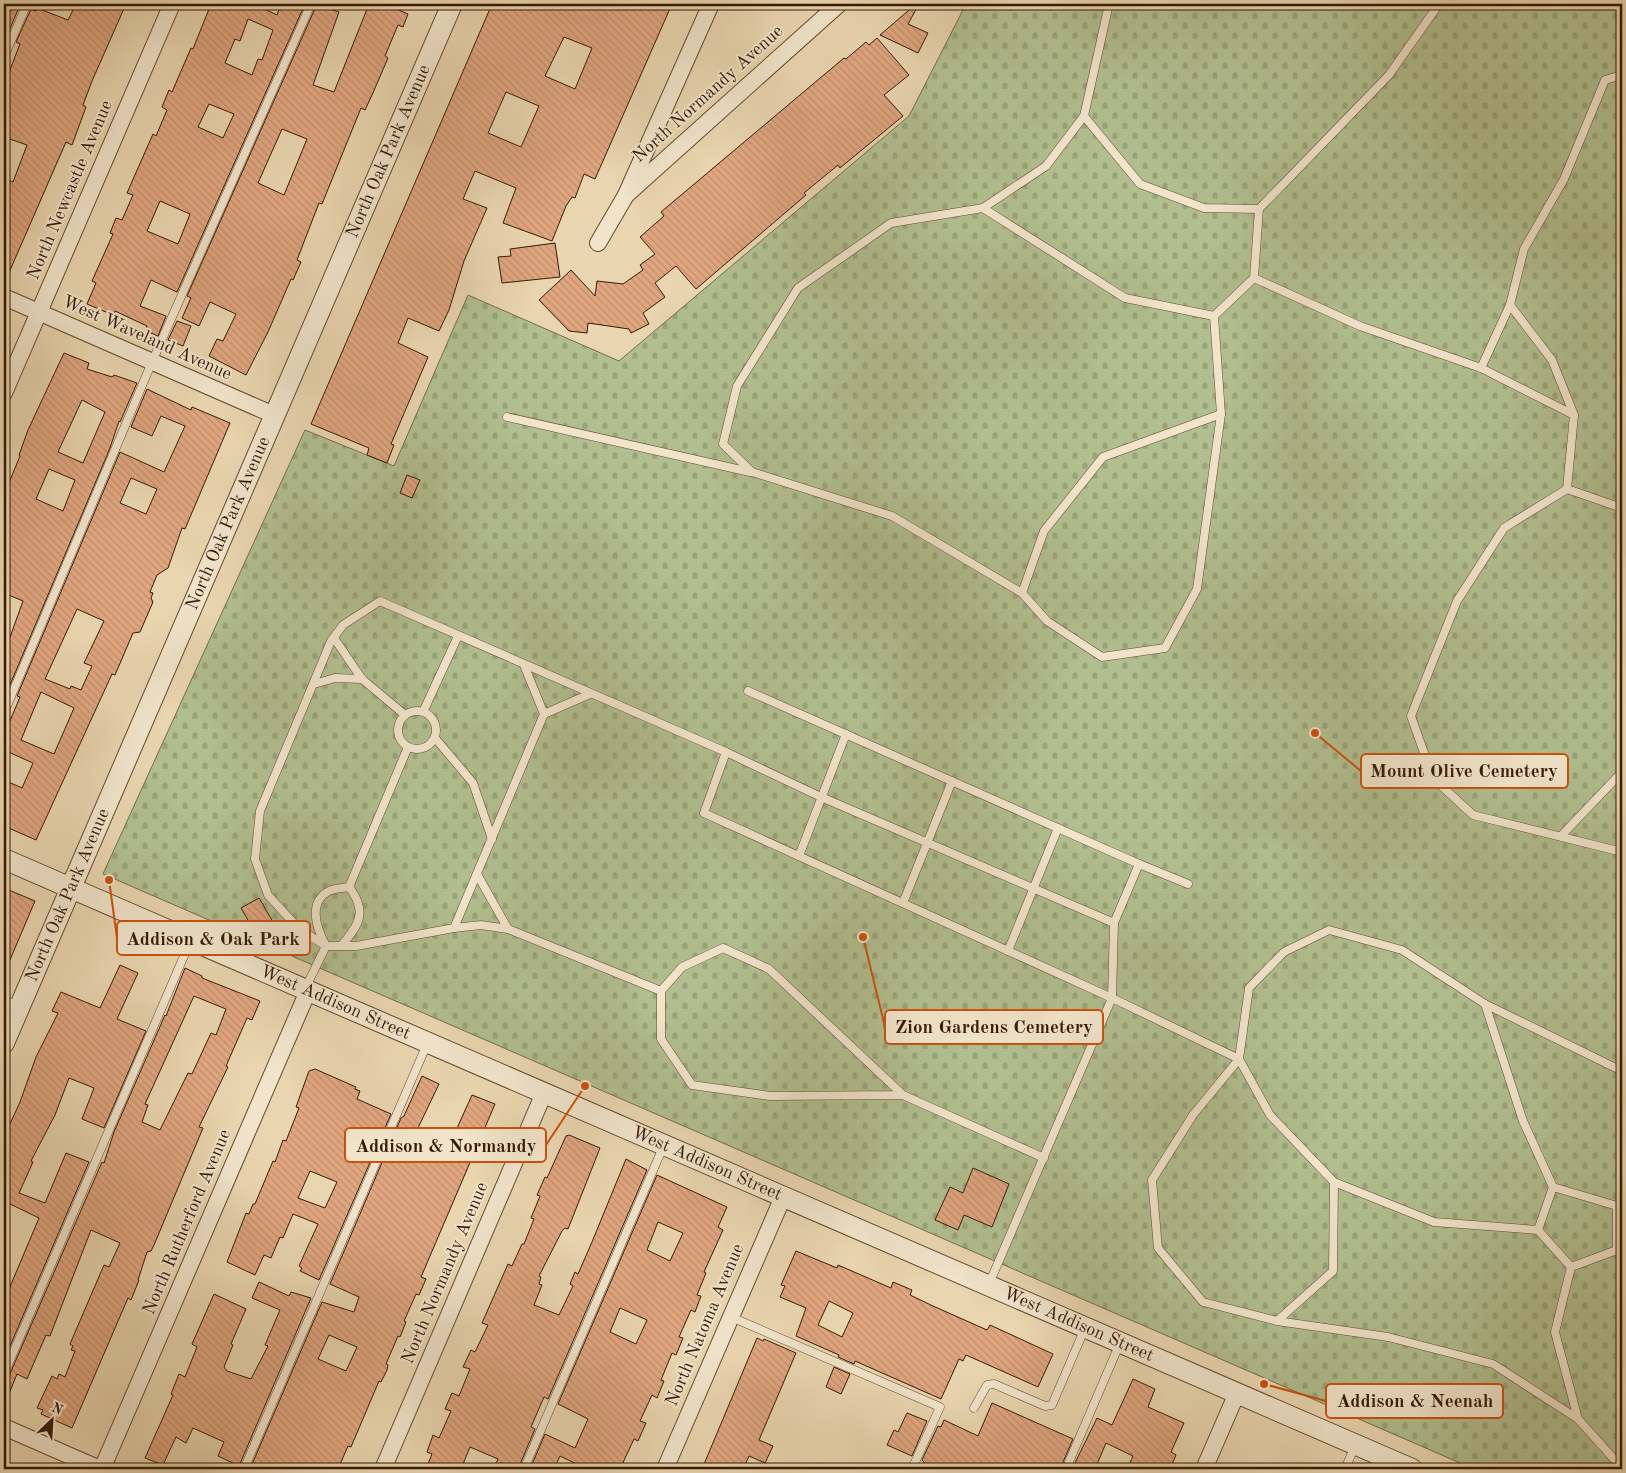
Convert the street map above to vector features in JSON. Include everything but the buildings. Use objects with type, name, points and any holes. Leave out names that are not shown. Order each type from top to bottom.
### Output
[{"type":"street","name":"North Newcastle Avenue","points":[[4,393],[172,4]]},
{"type":"street","name":"North Oak Park Avenue","points":[[4,1042],[12,1003],[71,888],[452,4]]},
{"type":"street","points":[[598,242],[626,195],[711,4]]},
{"type":"street","name":"North Normandy Avenue","points":[[626,195],[838,4]]},
{"type":"street","name":"West Waveland Avenue","points":[[4,297],[274,415]]},
{"type":"street","name":"West Addison Street","points":[[4,859],[1412,1469]]},
{"type":"street","name":"North Rutherford Avenue","points":[[101,1469],[306,990]]},
{"type":"street","name":"North Normandy Avenue","points":[[383,1469],[544,1093]]},
{"type":"street","name":"North Natoma Avenue","points":[[665,1469],[783,1197]]},
{"type":"street","points":[[1204,1469],[1237,1393]]},
{"type":"street","points":[[4,1427],[101,1469]]},
{"type":"lane","points":[[4,57],[27,4]]},
{"type":"lane","points":[[4,713],[152,362],[311,4]]},
{"type":"lane","points":[[752,472],[723,444],[737,386],[798,288],[891,223],[983,208],[1046,166],[1084,116],[1110,4]]},
{"type":"lane","points":[[1214,316],[1254,278],[1259,209],[1389,75],[1439,4]]},
{"type":"lane","points":[[1481,368],[1510,305],[1524,249],[1564,178],[1605,80],[1622,75]]},
{"type":"lane","points":[[1084,116],[1140,184],[1204,208],[1259,209]]},
{"type":"lane","points":[[983,208],[1125,298],[1214,316]]},
{"type":"lane","points":[[1254,278],[1360,326],[1481,368],[1574,415]]},
{"type":"lane","points":[[1510,305],[1552,360],[1574,415],[1567,489]]},
{"type":"lane","points":[[507,417],[752,472],[892,516],[1022,593],[1047,621],[1102,657],[1165,648],[1197,589],[1221,414],[1214,316]]},
{"type":"lane","points":[[1022,593],[1044,531],[1103,458],[1221,414]]},
{"type":"lane","points":[[1567,489],[1622,508]]},
{"type":"lane","points":[[1567,489],[1504,528],[1457,601],[1412,716],[1433,778],[1473,815],[1622,852]]},
{"type":"lane","points":[[661,991],[508,929],[481,925],[454,928],[356,946],[326,946],[299,928],[268,895],[256,859],[260,810],[334,638],[343,625],[380,601],[726,752],[822,797],[1114,923]]},
{"type":"lane","points":[[424,712],[458,636]]},
{"type":"lane","points":[[334,638],[362,679],[406,715]]},
{"type":"lane","points":[[524,664],[544,714]]},
{"type":"lane","points":[[314,684],[335,678],[362,679]]},
{"type":"lane","points":[[748,691],[1188,884]]},
{"type":"lane","points":[[454,928],[544,714],[590,694]]},
{"type":"lane","points":[[417,711],[424,712],[429,715],[436,726],[435,738],[426,747],[414,749],[403,743],[398,732],[401,720],[406,715],[417,711]]},
{"type":"lane","points":[[799,856],[846,734]]},
{"type":"lane","points":[[435,738],[473,783],[492,838]]},
{"type":"lane","points":[[349,887],[408,747]]},
{"type":"lane","points":[[726,752],[704,813],[1112,998],[1239,1059],[1270,1115],[1334,1182],[1434,1222],[1538,1230],[1571,1267]]},
{"type":"lane","points":[[1561,836],[1622,772]]},
{"type":"lane","points":[[902,903],[952,781]]},
{"type":"lane","points":[[1008,951],[1035,889],[1058,828]]},
{"type":"lane","points":[[988,1286],[1112,998],[1114,923],[1139,864]]},
{"type":"lane","points":[[477,874],[508,929]]},
{"type":"lane","points":[[326,946],[319,932],[315,916],[317,901],[329,891],[349,887]]},
{"type":"lane","points":[[341,946],[357,928],[360,916],[358,899],[349,887]]},
{"type":"lane","points":[[1622,1071],[1485,1004],[1402,950],[1329,930],[1284,952],[1249,988],[1239,1059],[1193,1115],[1152,1180],[1158,1248],[1203,1302],[1278,1320],[1388,1337],[1493,1364],[1578,1419],[1622,1468]]},
{"type":"lane","points":[[4,1374],[191,940]]},
{"type":"lane","points":[[306,990],[326,946]]},
{"type":"lane","points":[[903,1096],[770,1096],[692,1085],[661,1040],[661,991],[682,967],[724,948],[769,969],[903,1096],[1044,1158]]},
{"type":"lane","points":[[1485,1004],[1524,1121],[1553,1187],[1538,1230]]},
{"type":"lane","points":[[244,1469],[428,1043]]},
{"type":"lane","points":[[524,1469],[664,1145]]},
{"type":"lane","points":[[1278,1320],[1333,1271],[1334,1182]]},
{"type":"lane","points":[[1553,1187],[1620,1205],[1619,1251],[1571,1267]]},
{"type":"lane","points":[[1571,1267],[1555,1332],[1578,1419]]},
{"type":"lane","points":[[731,1317],[940,1407],[912,1469]]},
{"type":"lane","points":[[974,1408],[987,1385],[994,1384],[1045,1406],[1052,1405],[1085,1328]]},
{"type":"lane","points":[[1066,1469],[1120,1343]]},
{"type":"lane","points":[[1345,1469],[1355,1445]]},
{"type":"green space","points":[[966,4],[1622,4],[1622,1469],[1474,1469],[103,874],[305,430],[394,466],[468,295],[619,361],[909,116]]},
{"type":"place","name":"Mount Olive Cemetery","points":[[1315,733]]},
{"type":"place","name":"Addison & Oak Park","points":[[109,880]]},
{"type":"place","name":"Zion Gardens Cemetery","points":[[863,937]]},
{"type":"place","name":"Addison & Normandy","points":[[585,1086]]},
{"type":"place","name":"Addison & Neenah","points":[[1264,1384]]}]
